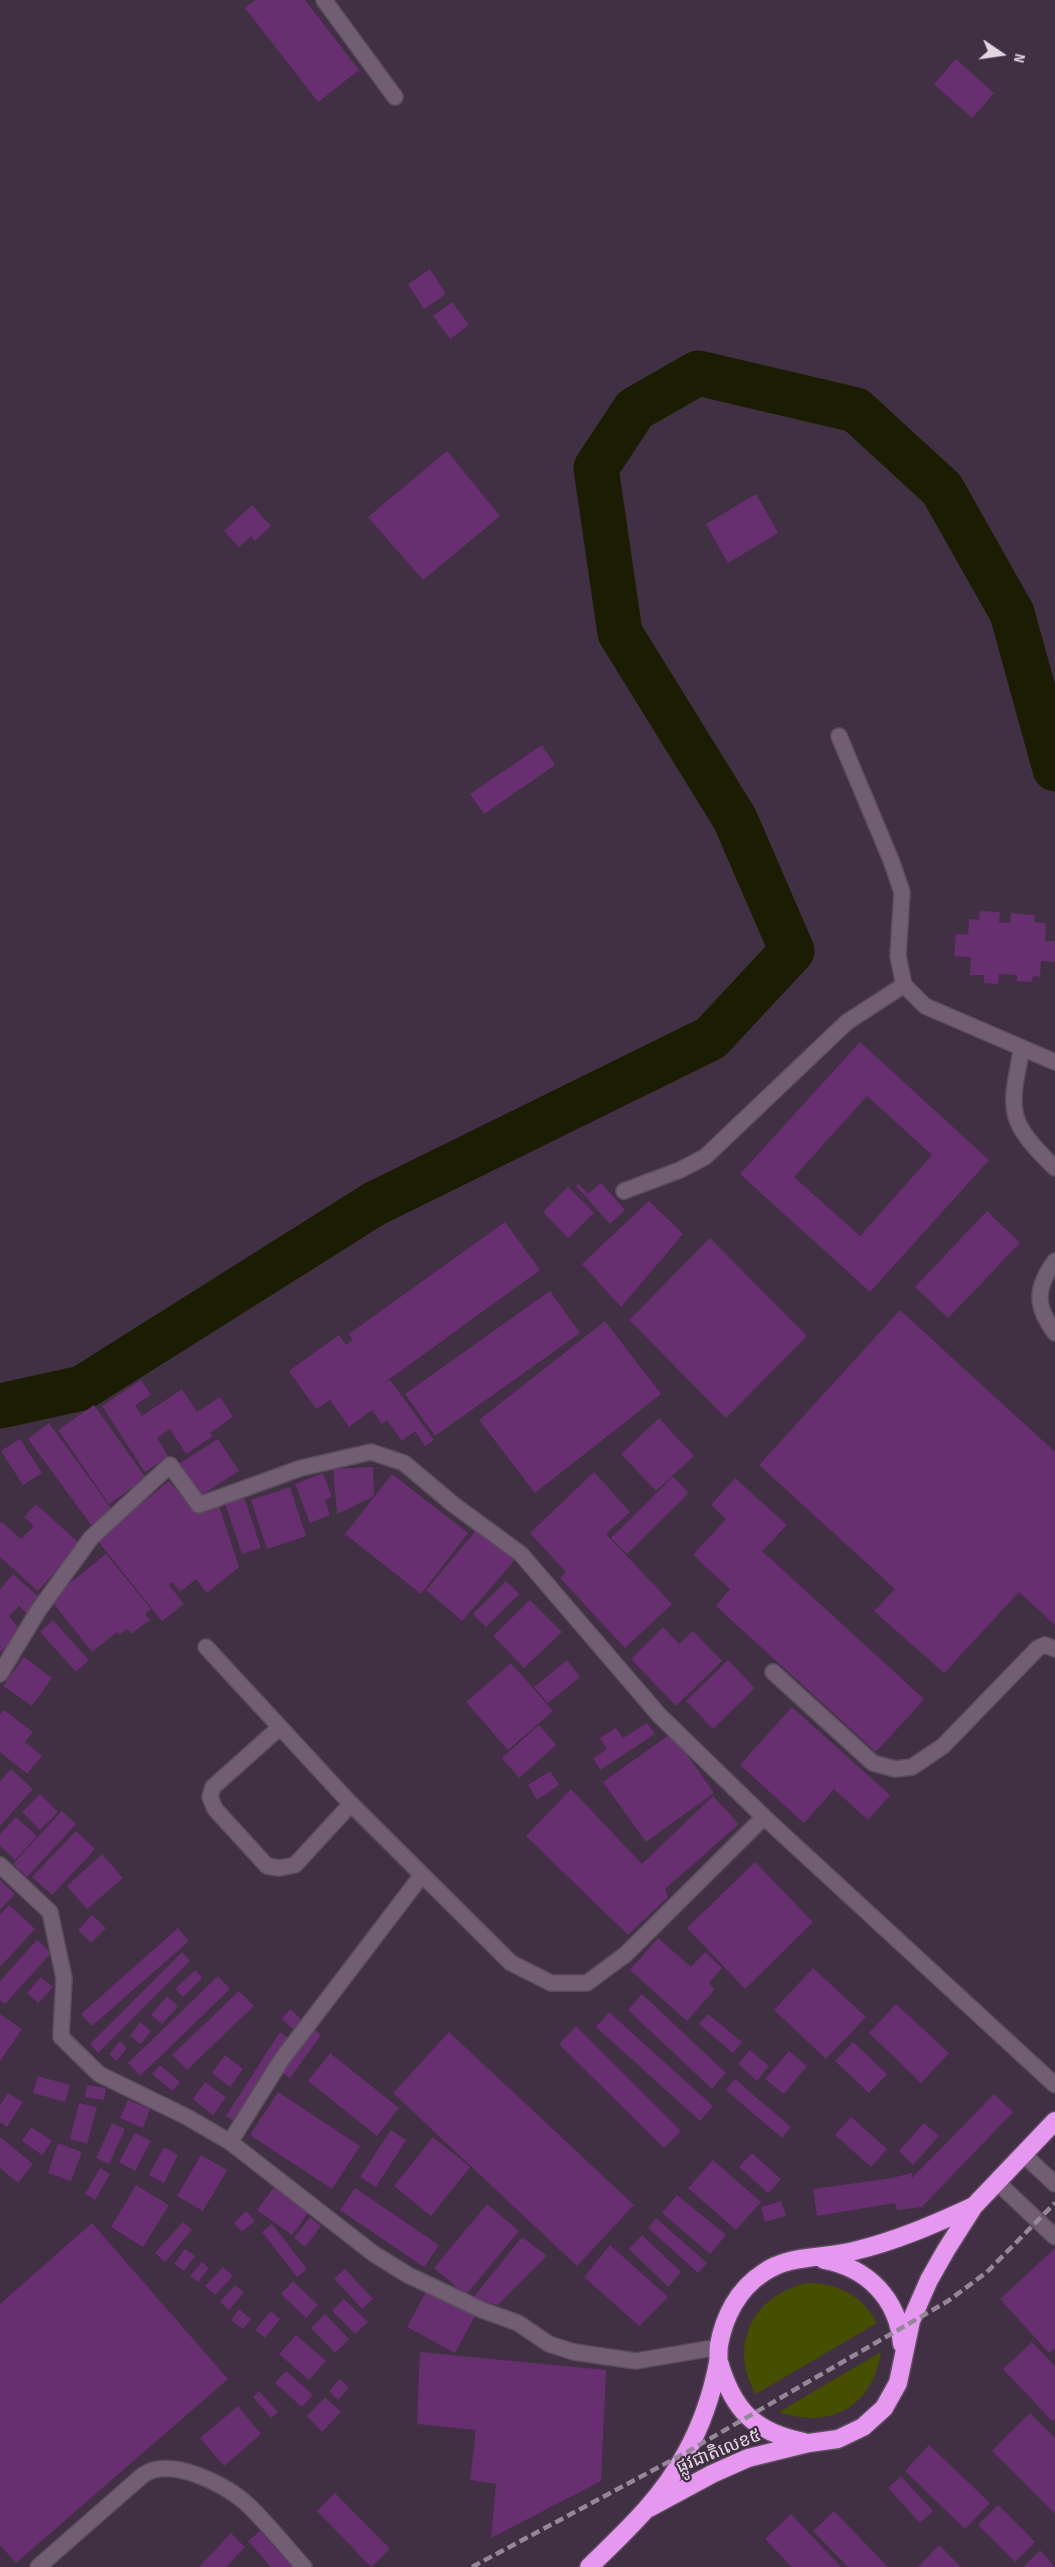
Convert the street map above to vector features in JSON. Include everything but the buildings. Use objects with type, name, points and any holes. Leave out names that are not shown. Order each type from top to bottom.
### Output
[{"type":"highway","name":"ផ្លូវជាតិលេខ៥","points":[[649,2508],[712,2474],[748,2458],[809,2443],[838,2439],[863,2427],[884,2408],[898,2383],[911,2321],[929,2280],[974,2206],[1055,2121]]},
{"type":"highway","name":"ផ្លូវជាតិលេខ៥","points":[[813,2258],[853,2251],[923,2230],[974,2206]]},
{"type":"highway","name":"ផ្លូវជាតិលេខ៥","points":[[589,2567],[649,2508],[668,2484],[687,2452],[704,2413],[726,2318],[740,2293],[754,2280],[778,2264],[797,2258],[842,2263],[869,2277],[888,2299],[901,2328],[904,2356]]},
{"type":"highway","name":"ផ្លូវជាតិលេខ៥","points":[[719,2354],[726,2385],[748,2417],[780,2437],[809,2443]]},
{"type":"street","points":[[324,0],[395,97]]},
{"type":"street","points":[[838,736],[891,860],[902,892],[898,956],[904,985],[925,1006],[1055,1062]]},
{"type":"street","points":[[624,1191],[680,1170],[705,1157],[847,1022],[904,985]]},
{"type":"street","points":[[1022,1048],[1014,1090],[1013,1115],[1032,1145],[1055,1168]]},
{"type":"street","points":[[1055,1261],[1040,1286],[1040,1303],[1046,1320],[1055,1333]]},
{"type":"street","points":[[0,1674],[38,1611],[92,1538],[170,1464],[199,1505],[301,1468],[371,1452],[404,1463],[454,1505],[521,1554],[659,1715],[764,1817],[1055,2085]]},
{"type":"street","points":[[773,1672],[873,1763],[895,1769],[912,1767],[943,1746],[1038,1648],[1045,1645],[1055,1649]]},
{"type":"street","points":[[206,1647],[351,1804],[511,1964],[551,1983],[587,1983],[626,1953],[764,1817]]},
{"type":"street","points":[[279,1728],[213,1787],[210,1797],[214,1809],[267,1866],[279,1868],[295,1865],[351,1804]]},
{"type":"street","points":[[0,1864],[50,1912],[64,1978],[61,2037],[99,2074],[187,2117],[230,2142],[374,2254],[408,2275],[482,2310],[518,2323],[549,2344],[574,2352],[636,2361],[719,2354]]},
{"type":"street","points":[[230,2142],[282,2059],[422,1875]]},
{"type":"street","points":[[1023,2154],[1055,2184]]},
{"type":"street","points":[[997,2182],[1055,2237]]},
{"type":"street","points":[[38,2567],[152,2468],[172,2468],[200,2477],[246,2504],[304,2567]]},
{"type":"green space","points":[[809,2283],[830,2286],[849,2293],[864,2305],[877,2323],[756,2394],[748,2376],[744,2357],[751,2324],[760,2310],[773,2298]]},
{"type":"green space","points":[[881,2352],[869,2387],[846,2409],[816,2418],[798,2417],[779,2412]]},
{"type":"waterway","points":[[0,1406],[82,1388],[374,1204],[711,1038],[792,951],[735,819],[620,633],[596,468],[635,409],[698,373],[856,410],[942,489],[1012,613],[1055,769]]},
{"type":"railway","points":[[472,2567],[687,2452],[948,2301],[987,2272],[1055,2203]]}]
